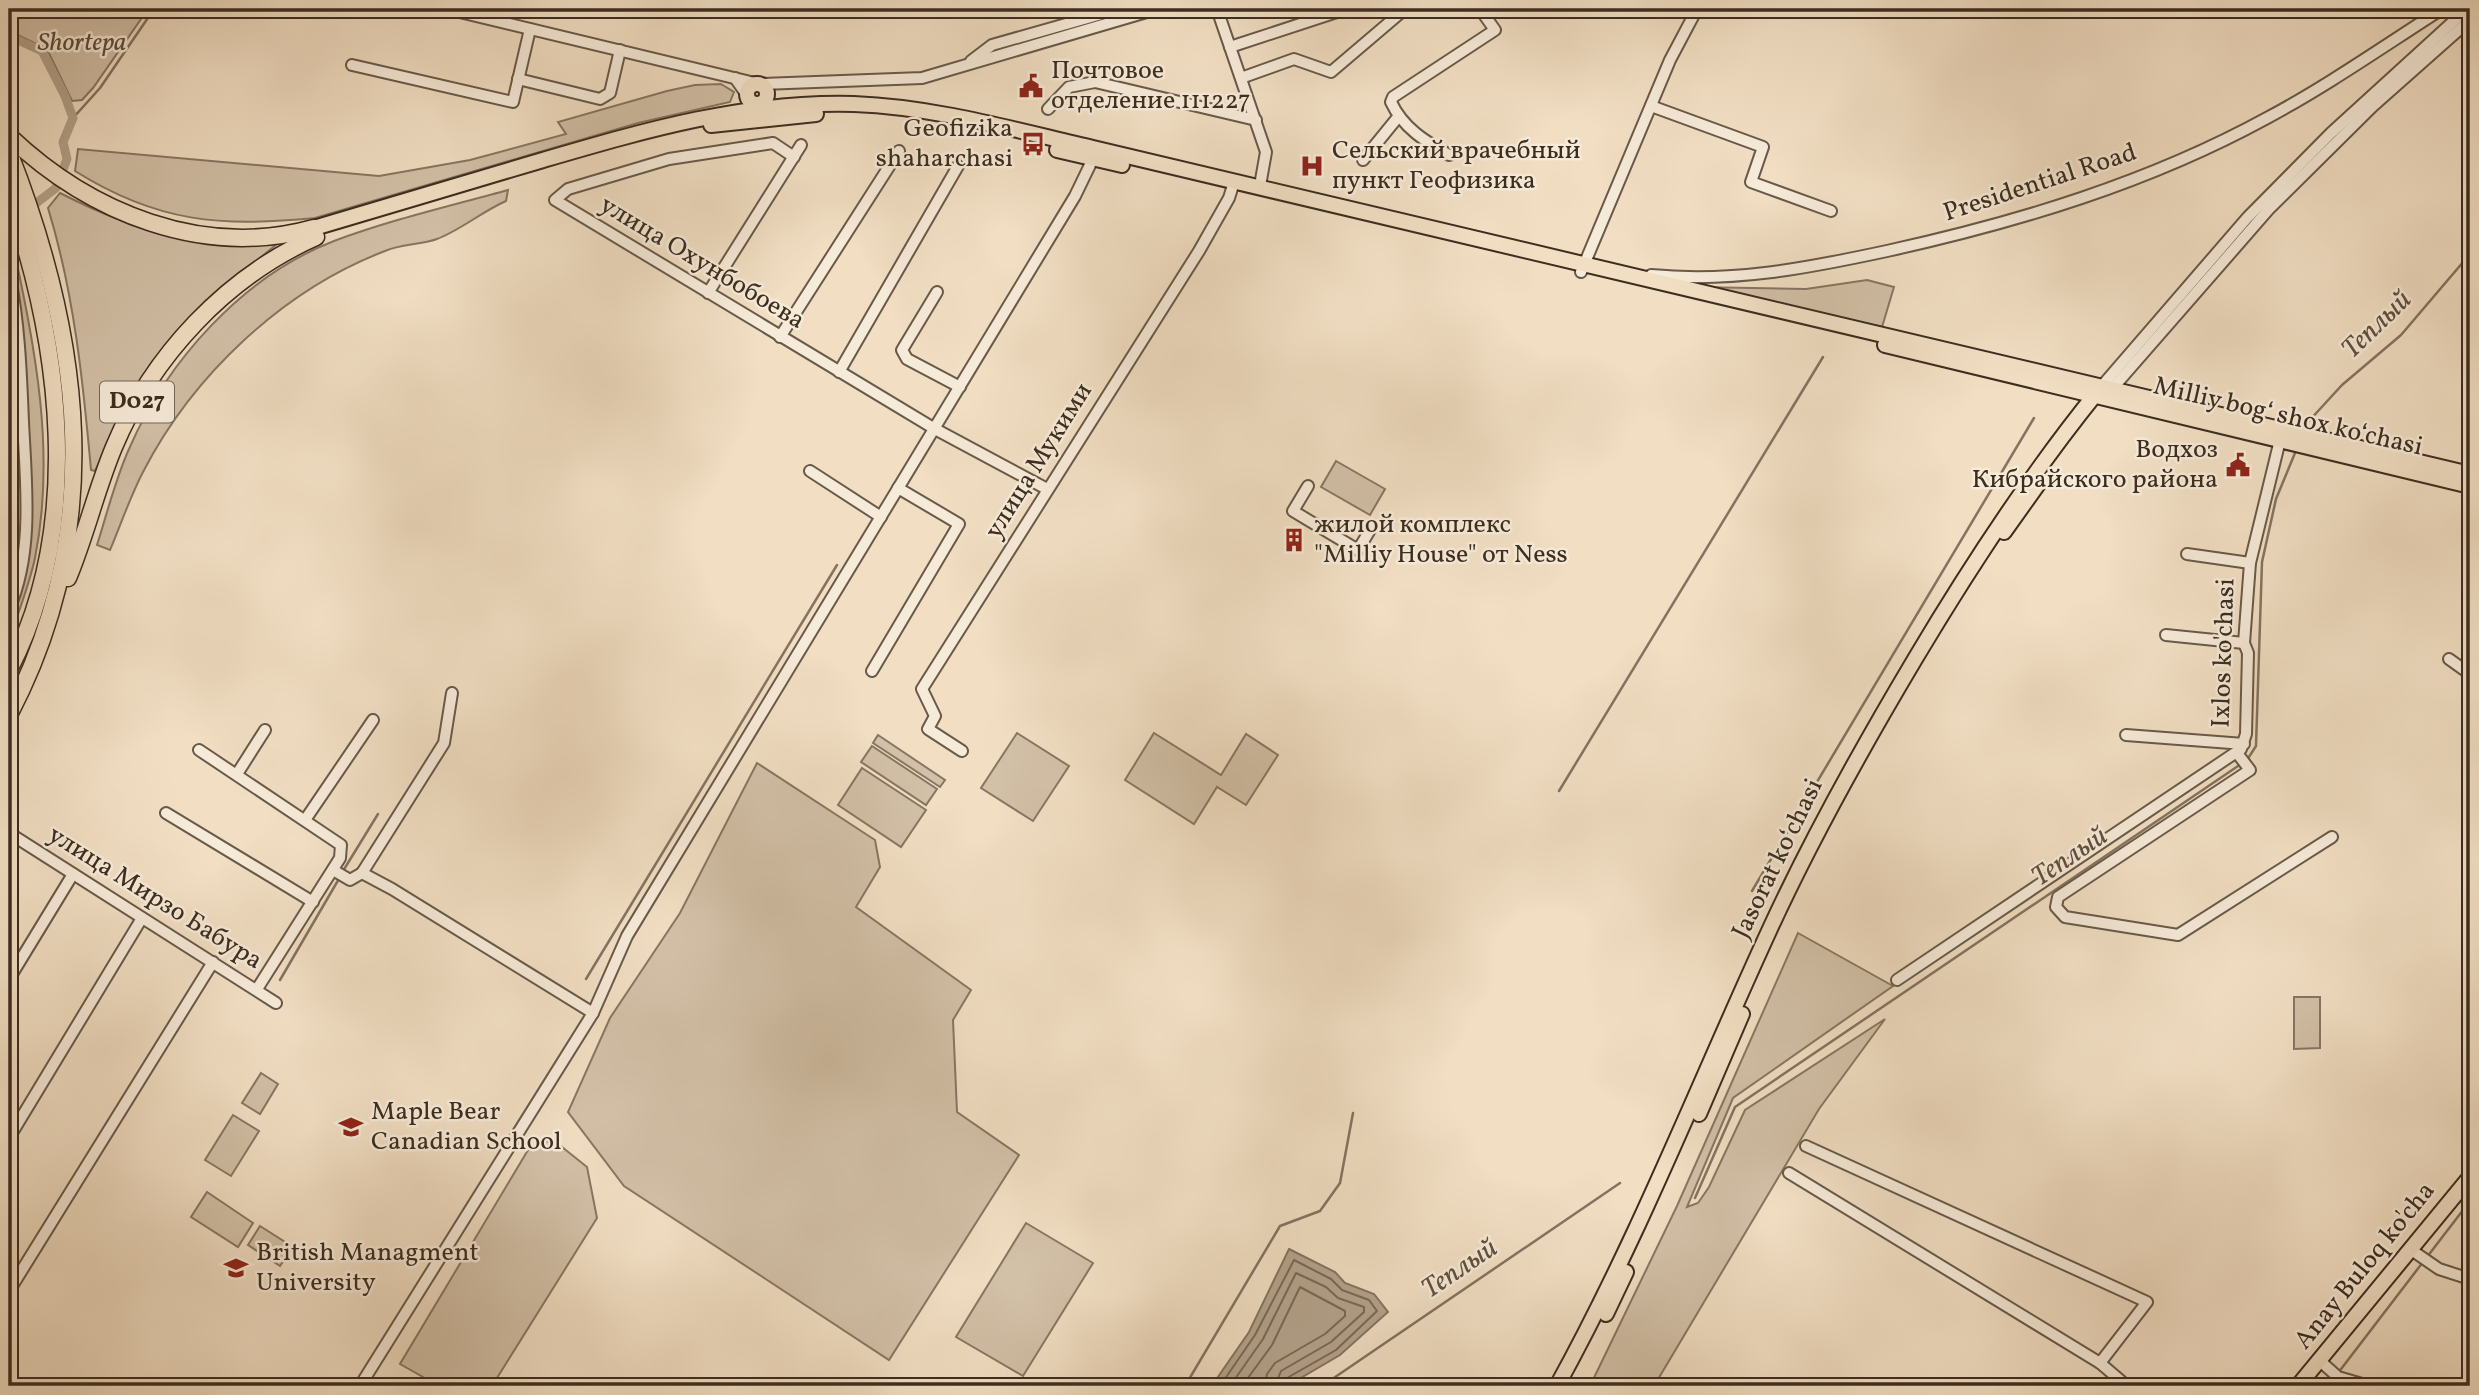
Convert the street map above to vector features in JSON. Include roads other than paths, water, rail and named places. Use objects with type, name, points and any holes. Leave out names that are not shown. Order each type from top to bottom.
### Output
[{"type":"highway","name":"D027","points":[[9,136],[68,185],[130,216],[188,232],[265,236],[315,232]]},
{"type":"highway","points":[[9,152],[33,217],[66,359],[74,446],[67,546],[47,632],[9,715]]},
{"type":"highway","points":[[9,670],[27,630],[42,578],[52,525],[57,450],[48,357],[14,211]]},
{"type":"highway","name":"D027","points":[[47,632],[80,549],[115,445],[151,380],[179,341],[215,305],[266,264],[315,232]]},
{"type":"main road","name":"D027","points":[[315,232],[641,141],[758,104],[857,104],[897,108],[978,122],[1092,153]]},
{"type":"main road","points":[[1092,153],[2103,393]]},
{"type":"main road","points":[[1583,268],[1613,271],[1669,284],[2103,393]]},
{"type":"main road","name":"Milliy bog‘ shox ko‘chasi","points":[[2103,393],[2470,486]]},
{"type":"main road","name":"Milliy bog‘ shox ko‘chasi","points":[[2103,393],[2470,474]]},
{"type":"main road","name":"Jasorat koʻchasi","points":[[1557,1386],[1632,1238],[1770,929],[1817,831],[1877,720],[1974,560],[2014,500],[2103,393]]},
{"type":"main road","name":"Jasorat koʻchasi","points":[[1567,1386],[1616,1293],[1769,952],[1855,779],[1989,553],[2103,393]]},
{"type":"main road","name":"Anay Buloq ko'cha","points":[[2298,1386],[2323,1363],[2470,1177]]},
{"type":"street","points":[[447,9],[733,77],[758,104],[773,86],[782,83],[922,78],[1157,9]]},
{"type":"street","points":[[966,65],[992,46],[1119,9]]},
{"type":"street","points":[[1217,9],[1266,152],[1261,180]]},
{"type":"street","points":[[1230,47],[1346,9]]},
{"type":"street","points":[[1241,78],[1294,59],[1331,72],[1405,9]]},
{"type":"street","points":[[1448,155],[1418,136],[1398,117],[1391,102],[1393,97],[1495,30],[1480,9]]},
{"type":"street","points":[[1583,268],[1651,106],[1697,9]]},
{"type":"street","name":"Presidential Road","points":[[1613,271],[1686,277],[1784,272],[1922,243],[2057,206],[2164,167],[2265,119],[2442,9]]},
{"type":"street","points":[[2103,393],[2247,218],[2330,133],[2467,9]]},
{"type":"street","points":[[2103,393],[2269,209],[2373,106],[2470,20]]},
{"type":"street","points":[[352,65],[513,102],[530,29]]},
{"type":"street","points":[[519,79],[600,99],[610,93],[620,50]]},
{"type":"street","points":[[1048,109],[1069,87],[1095,82],[1256,120]]},
{"type":"street","points":[[1651,106],[1763,147],[1751,182],[1831,211]]},
{"type":"street","points":[[1363,160],[1398,117]]},
{"type":"street","name":"улица Охунбобоева","points":[[794,157],[773,143],[669,159],[568,189],[555,200],[935,429],[1046,489]]},
{"type":"street","points":[[708,293],[801,145]]},
{"type":"street","points":[[780,337],[899,151]]},
{"type":"street","points":[[360,1386],[593,1013],[627,936],[1076,196],[1092,153]]},
{"type":"street","points":[[839,372],[958,166]]},
{"type":"street","name":"улица Мукими","points":[[962,751],[928,729],[936,716],[922,689],[1199,251],[1233,186]]},
{"type":"street","points":[[9,272],[20,355],[26,483],[22,561],[9,609]]},
{"type":"street","points":[[937,292],[902,350],[908,359],[960,387]]},
{"type":"street","name":"Ixlos ko'chasi","points":[[1897,980],[2244,757],[2248,653],[2244,643],[2250,563],[2280,440]]},
{"type":"street","points":[[810,471],[881,517]]},
{"type":"street","points":[[1308,486],[1293,511],[1359,550],[1373,525]]},
{"type":"street","points":[[872,671],[959,524],[898,488]]},
{"type":"street","points":[[2187,554],[2250,563]]},
{"type":"street","points":[[2166,635],[2244,643]]},
{"type":"street","points":[[2449,659],[2470,674]]},
{"type":"street","points":[[333,870],[350,880],[362,873],[444,743],[452,693]]},
{"type":"street","points":[[305,820],[373,720]]},
{"type":"street","points":[[236,774],[265,730]]},
{"type":"street","points":[[2126,735],[2244,757]]},
{"type":"street","points":[[200,750],[340,842],[342,853],[333,870],[257,989]]},
{"type":"street","points":[[2244,757],[2057,897],[2056,907],[2065,917],[2178,935],[2332,837]]},
{"type":"street","points":[[166,813],[313,902]]},
{"type":"street","name":"улица Мирзо Бабура","points":[[9,833],[276,1003]]},
{"type":"street","points":[[362,873],[593,1013]]},
{"type":"street","points":[[9,979],[73,874]]},
{"type":"street","points":[[9,1138],[142,918]]},
{"type":"street","points":[[9,1292],[213,962]]},
{"type":"street","points":[[1806,1146],[2147,1302],[2099,1363]]},
{"type":"street","points":[[1789,1173],[2099,1363],[2127,1386]]},
{"type":"street","points":[[2414,1251],[2439,1269],[2470,1279]]},
{"type":"street","points":[[2323,1363],[2338,1377],[2370,1386]]},
{"type":"water","points":[[1289,1249],[1335,1272],[1345,1283],[1374,1294],[1388,1312],[1340,1355],[1287,1386],[1214,1386],[1249,1332]]},
{"type":"waterway","points":[[73,118],[100,88],[154,9]]},
{"type":"waterway","points":[[9,36],[42,51],[73,118],[63,142],[67,159],[56,188],[9,224]]},
{"type":"waterway","name":"Теплый","points":[[2308,422],[2342,385],[2401,335],[2470,254]]},
{"type":"waterway","points":[[1559,791],[1823,357]]},
{"type":"waterway","points":[[1752,891],[2034,418]]},
{"type":"waterway","name":"Теплый","points":[[2247,760],[2256,746],[2262,562],[2276,499],[2295,453]]},
{"type":"waterway","points":[[586,979],[837,565]]},
{"type":"waterway","name":"Теплый","points":[[1695,1198],[1735,1107],[2241,764]]},
{"type":"waterway","points":[[343,871],[378,814]]},
{"type":"waterway","points":[[280,980],[340,877]]},
{"type":"waterway","points":[[1185,1386],[1280,1226],[1320,1211],[1340,1183],[1353,1113]]},
{"type":"waterway","name":"Теплый","points":[[1322,1386],[1620,1183]]},
{"type":"waterway","points":[[2427,1257],[2470,1201]]},
{"type":"waterway","points":[[2338,1373],[2423,1262]]},
{"type":"waterway","points":[[2327,1386],[2333,1378]]},
{"type":"place","name":"Почтовое отделение 111227","points":[[1031,86]]},
{"type":"place","name":"Geofizika shaharchasi","points":[[1033,144]]},
{"type":"place","name":"Сельский врачебный пункт Геофизика","points":[[1312,166]]},
{"type":"place","name":"Водхоз Кибрайского района","points":[[2238,465]]},
{"type":"place","name":"жилой комплекс \"Milliy House\" от Ness","points":[[1294,540]]},
{"type":"place","name":"Maple Bear Canadian School","points":[[351,1127]]},
{"type":"place","name":"British Managment University","points":[[236,1268]]},
{"type":"park label","name":"Shortepa","points":[[82,43]]}]
